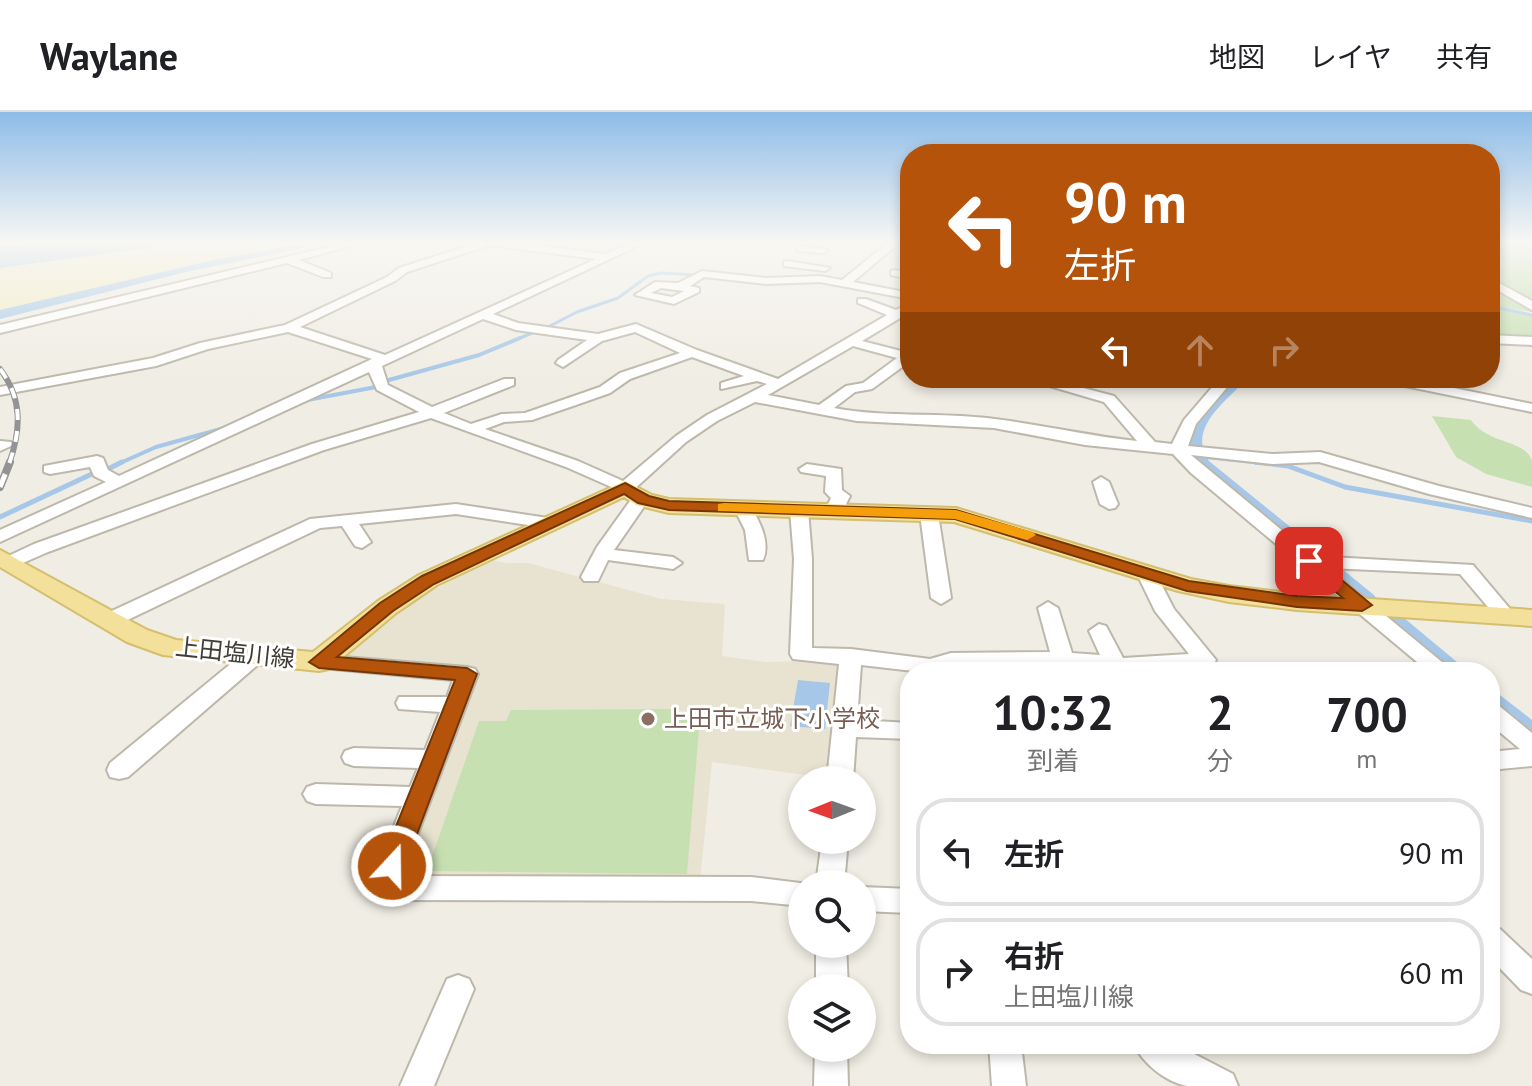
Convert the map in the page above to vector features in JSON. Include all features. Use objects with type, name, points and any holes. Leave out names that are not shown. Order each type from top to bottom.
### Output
[{"type":"main road","points":[[633,493],[669,506],[956,515],[1187,586],[1229,594],[1519,617]]},
{"type":"main road","name":"上田塩川線","points":[[5,560],[108,621],[173,649],[319,662],[387,607],[428,580],[548,523],[633,493]]},
{"type":"street","points":[[0,329],[170,287]]},
{"type":"street","points":[[0,391],[156,362],[205,346],[289,328],[373,287]]},
{"type":"street","points":[[0,537],[480,314],[544,287]]},
{"type":"street","points":[[871,287],[900,294]]},
{"type":"street","points":[[1501,287],[1532,306]]},
{"type":"street","points":[[862,301],[900,310]]},
{"type":"street","points":[[591,577],[596,560],[603,554],[633,493],[681,439],[712,418],[779,384],[900,313]]},
{"type":"street","points":[[480,314],[516,326],[598,338]]},
{"type":"street","points":[[289,328],[380,357],[374,368],[382,387],[431,413],[572,464],[633,493]]},
{"type":"street","points":[[563,363],[598,338],[636,328],[692,353],[779,384]]},
{"type":"street","points":[[625,343],[647,333]]},
{"type":"street","points":[[1500,339],[1532,341]]},
{"type":"street","points":[[852,342],[900,355]]},
{"type":"street","points":[[473,428],[502,418],[527,417],[568,403],[605,390],[625,376],[692,353]]},
{"type":"street","points":[[822,410],[851,389],[867,386],[900,365]]},
{"type":"street","points":[[726,386],[759,376]]},
{"type":"street","points":[[5,560],[318,447],[431,413],[509,382]]},
{"type":"street","points":[[1067,388],[1109,399],[1151,447]]},
{"type":"street","points":[[1219,388],[1185,428],[1180,439],[1190,452],[1197,470],[1431,662]]},
{"type":"street","points":[[1434,388],[1532,408]]},
{"type":"street","points":[[754,397],[884,419],[994,423],[1026,431],[1190,452],[1273,459],[1320,457],[1446,493],[1532,513]]},
{"type":"street","points":[[52,452],[50,474],[97,461],[100,473],[117,481]]},
{"type":"street","points":[[807,469],[835,472],[833,492],[841,496],[837,504],[841,509]]},
{"type":"street","points":[[1101,482],[1109,504]]},
{"type":"street","points":[[743,508],[754,530],[756,556]]},
{"type":"street","points":[[108,621],[316,523],[456,509],[548,523]]},
{"type":"street","points":[[799,510],[803,559],[801,654],[900,662]]},
{"type":"street","points":[[929,514],[941,598]]},
{"type":"street","points":[[347,519],[362,542]]},
{"type":"street","points":[[603,554],[673,563]]},
{"type":"street","points":[[1309,561],[1466,569],[1519,617]]},
{"type":"street","points":[[1147,574],[1165,611],[1205,660],[1199,662]]},
{"type":"street","points":[[1048,608],[1063,659]]},
{"type":"street","points":[[1099,631],[1114,662]]},
{"type":"street","points":[[841,766],[851,656]]},
{"type":"street","points":[[119,770],[253,657]]},
{"type":"street","points":[[944,662],[996,657],[1094,662]]},
{"type":"street","points":[[319,662],[467,674],[383,888],[751,889],[788,893]]},
{"type":"street","points":[[407,703],[455,705]]},
{"type":"street","points":[[1500,719],[1532,746]]},
{"type":"street","points":[[845,728],[900,731]]},
{"type":"street","points":[[354,757],[434,759]]},
{"type":"street","points":[[1500,760],[1532,757]]},
{"type":"street","points":[[316,794],[419,797]]},
{"type":"street","points":[[876,900],[900,901]]},
{"type":"street","points":[[1500,948],[1532,980]]},
{"type":"street","points":[[417,1086],[458,989]]},
{"type":"street","points":[[1006,1054],[1009,1086]]},
{"type":"street","points":[[1161,1054],[1221,1086]]},
{"type":"street","points":[[831,1062],[831,1086]]},
{"type":"shaded area","name":"上田市立城下小学校","points":[[488,559],[528,563],[662,599],[725,604],[722,656],[765,662],[843,660],[834,766],[788,766],[788,773],[712,762],[700,881],[393,881],[476,677],[340,658],[396,612]]},
{"type":"green space","points":[[1500,287],[1532,287],[1532,312],[1500,307]]},
{"type":"green space","points":[[1500,307],[1532,316],[1532,336],[1500,336]]},
{"type":"green space","points":[[1432,416],[1471,420],[1487,434],[1522,449],[1532,461],[1532,487],[1486,474],[1456,457]]},
{"type":"green space","points":[[674,709],[699,730],[687,874],[427,871],[479,721],[506,721],[511,710]]},
{"type":"sand","points":[[0,287],[96,287],[0,310]]},
{"type":"water","points":[[96,287],[125,287],[0,319],[0,310]]},
{"type":"water","points":[[798,680],[830,683],[825,729],[790,726]]},
{"type":"waterway","points":[[544,329],[577,312],[618,298],[632,287]]},
{"type":"waterway","points":[[1500,308],[1532,315]]},
{"type":"waterway","points":[[515,340],[537,331]]},
{"type":"waterway","points":[[389,380],[479,355],[520,338]]},
{"type":"waterway","points":[[302,401],[376,387]]},
{"type":"waterway","points":[[1232,388],[1204,418],[1195,441],[1196,452],[1204,464],[1368,598]]},
{"type":"waterway","points":[[118,464],[156,447],[228,427]]},
{"type":"waterway","points":[[1197,456],[1262,463]]},
{"type":"waterway","points":[[118,464],[122,462]]},
{"type":"waterway","points":[[1255,462],[1262,463]]},
{"type":"waterway","points":[[1262,463],[1273,464]]},
{"type":"waterway","points":[[1262,463],[1288,466],[1345,487],[1532,521]]},
{"type":"waterway","points":[[108,469],[118,464]]},
{"type":"waterway","points":[[0,517],[94,473]]},
{"type":"waterway","points":[[1392,617],[1448,662]]},
{"type":"waterway","points":[[1500,704],[1532,730]]},
{"type":"railway","points":[[0,369],[13,392],[18,415],[9,464]]},
{"type":"railway","points":[[0,487],[10,462]]},
{"type":"slow traffic","points":[[724,508],[841,509],[956,515],[1027,535]]},
{"type":"place","name":"上田市立城下小学校","points":[[648,719]]},
{"type":"route","points":[[392,866],[467,674],[319,662],[387,607],[428,580],[625,488],[644,500],[669,506],[956,515],[1187,586],[1297,602],[1362,605],[1309,561]]}]
